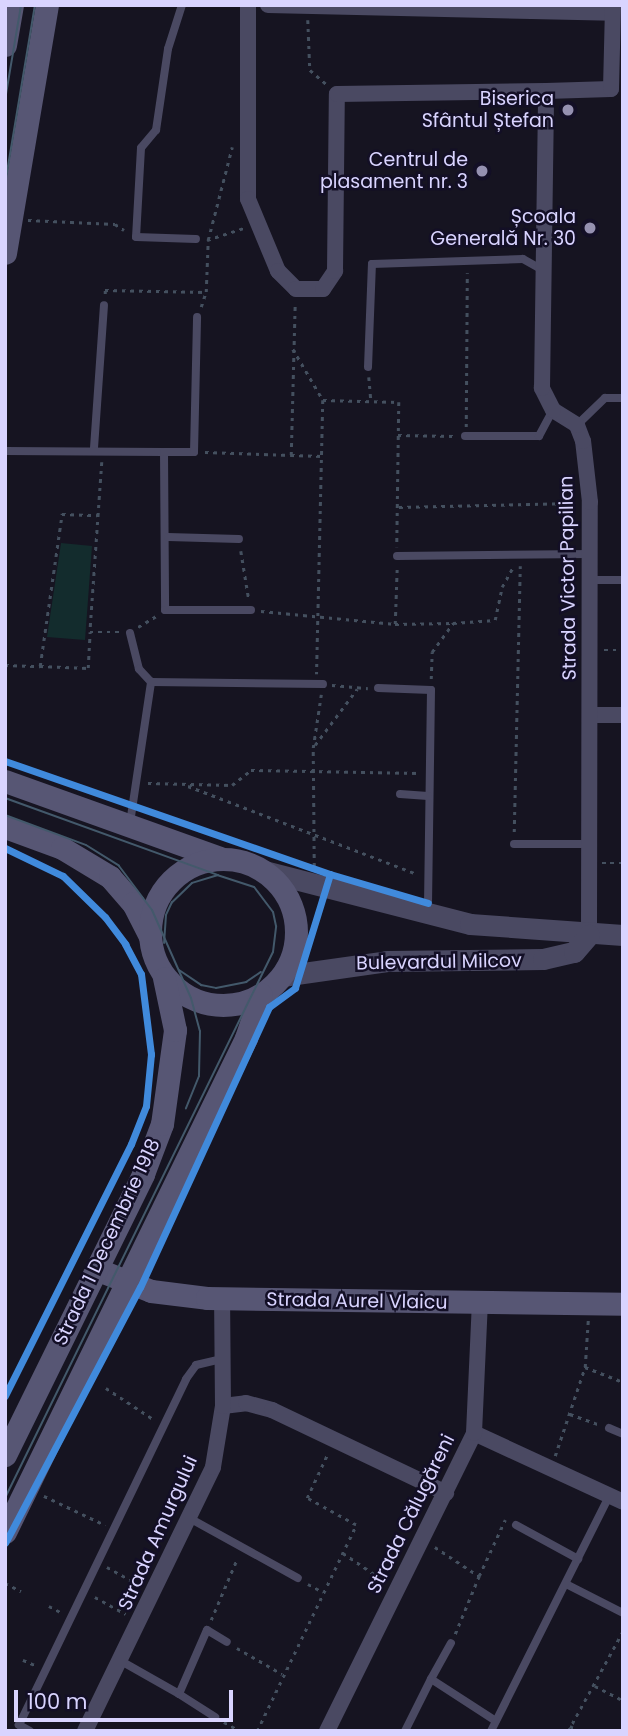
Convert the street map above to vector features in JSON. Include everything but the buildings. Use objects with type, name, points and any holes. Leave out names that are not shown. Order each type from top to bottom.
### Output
[{"type":"main road","points":[[5,45],[12,5]]},
{"type":"main road","points":[[5,253],[47,5]]},
{"type":"main road","points":[[5,780],[264,872],[287,896],[295,920],[295,945],[282,976],[261,994],[228,1005],[209,1004],[191,998],[164,978],[149,934],[133,903],[110,877],[62,848],[5,827]]},
{"type":"main road","points":[[149,934],[152,910],[168,883],[194,865],[223,859]]},
{"type":"main road","name":"Strada 1 Decembrie 1918","points":[[5,1455],[10,1431],[96,1269],[162,1124],[172,1079],[175,1030],[164,978]]},
{"type":"main road","name":"Strada 1 Decembrie 1918","points":[[5,1532],[246,1038],[261,994]]},
{"type":"main road","name":"Strada Aurel Vlaicu","points":[[96,1269],[151,1291],[222,1299],[623,1304]]},
{"type":"street","points":[[248,5],[248,199],[278,271],[296,289],[323,289],[335,271],[337,94],[617,88],[612,9],[268,5]]},
{"type":"street","points":[[547,91],[542,388],[553,410],[577,425]]},
{"type":"street","name":"Strada Victor Papilian","points":[[577,425],[587,462],[590,502],[589,935]]},
{"type":"street","points":[[591,715],[623,715]]},
{"type":"street","name":"Bulevardul Milcov","points":[[264,872],[318,879],[428,914],[470,924],[589,935],[623,935]]},
{"type":"street","name":"Bulevardul Milcov","points":[[282,976],[387,961],[543,959],[574,952],[589,935]]},
{"type":"street","name":"Strada Amurgului","points":[[85,1731],[141,1623],[191,1519],[212,1467],[223,1406],[222,1299]]},
{"type":"street","name":"Strada Călugăreni","points":[[327,1731],[474,1433],[480,1302]]},
{"type":"street","points":[[223,1406],[246,1403],[272,1410],[446,1493]]},
{"type":"street","points":[[474,1433],[616,1499]]},
{"type":"lane","points":[[182,5],[168,49],[156,130],[141,148],[136,237],[196,239]]},
{"type":"lane","points":[[368,367],[372,264],[523,259],[545,272]]},
{"type":"lane","points":[[99,448],[104,305]]},
{"type":"lane","points":[[5,451],[99,448],[194,452],[197,317]]},
{"type":"lane","points":[[577,425],[605,398],[623,398]]},
{"type":"lane","points":[[466,436],[539,436],[553,410]]},
{"type":"lane","points":[[164,452],[168,537],[165,610],[251,610]]},
{"type":"lane","points":[[168,537],[239,539]]},
{"type":"lane","points":[[397,556],[590,554]]},
{"type":"lane","points":[[591,580],[623,580]]},
{"type":"lane","points":[[130,632],[139,669],[151,682],[320,683]]},
{"type":"lane","points":[[129,826],[151,682]]},
{"type":"lane","points":[[378,688],[431,690],[428,914]]},
{"type":"lane","points":[[400,794],[428,796]]},
{"type":"lane","points":[[514,844],[589,844]]},
{"type":"lane","points":[[30,1731],[19,1725],[164,1425],[196,1365],[223,1359]]},
{"type":"lane","points":[[609,1428],[623,1434]]},
{"type":"lane","points":[[491,1731],[578,1559],[616,1499]]},
{"type":"lane","points":[[191,1519],[241,1549],[298,1578]]},
{"type":"lane","points":[[516,1525],[578,1559]]},
{"type":"lane","points":[[566,1584],[623,1613]]},
{"type":"lane","points":[[179,1694],[207,1630],[228,1642]]},
{"type":"lane","points":[[405,1731],[451,1643]]},
{"type":"lane","points":[[121,1661],[215,1717]]},
{"type":"lane","points":[[431,1679],[496,1721]]},
{"type":"path","points":[[307,7],[310,70],[337,94]]},
{"type":"path","points":[[197,317],[206,292],[208,240],[233,145]]},
{"type":"path","points":[[11,219],[115,224],[136,237]]},
{"type":"path","points":[[196,239],[208,240],[257,223]]},
{"type":"path","points":[[398,435],[466,436],[467,261]]},
{"type":"path","points":[[290,455],[296,289]]},
{"type":"path","points":[[104,305],[105,290],[206,292]]},
{"type":"path","points":[[293,349],[323,400],[318,618],[320,683],[312,771],[318,879]]},
{"type":"path","points":[[368,367],[371,398]]},
{"type":"path","points":[[323,400],[371,398],[399,402],[395,624]]},
{"type":"path","points":[[5,666],[88,668],[99,448]]},
{"type":"path","points":[[194,452],[322,456]]},
{"type":"path","points":[[399,506],[590,502]]},
{"type":"path","points":[[40,666],[62,514],[97,515]]},
{"type":"path","points":[[239,539],[251,610],[395,624],[495,620],[502,587],[520,555]]},
{"type":"path","points":[[514,844],[520,555]]},
{"type":"path","points":[[90,632],[130,632],[165,610]]},
{"type":"path","points":[[431,690],[432,652],[453,623]]},
{"type":"path","points":[[590,650],[623,650]]},
{"type":"path","points":[[320,683],[378,688]]},
{"type":"path","points":[[313,748],[358,688]]},
{"type":"path","points":[[134,782],[232,785],[251,770],[428,773]]},
{"type":"path","points":[[185,785],[428,878]]},
{"type":"path","points":[[302,864],[318,879]]},
{"type":"path","points":[[550,1469],[585,1367],[589,1303]]},
{"type":"path","points":[[585,1367],[623,1382]]},
{"type":"path","points":[[106,1388],[164,1425]]},
{"type":"path","points":[[570,1413],[609,1428]]},
{"type":"path","points":[[257,1731],[282,1674],[356,1525],[307,1498],[334,1440]]},
{"type":"path","points":[[27,1488],[114,1530]]},
{"type":"path","points":[[451,1643],[504,1519],[516,1525]]},
{"type":"path","points":[[424,1539],[479,1576]]},
{"type":"path","points":[[207,1630],[241,1549]]},
{"type":"path","points":[[342,1553],[398,1590]]},
{"type":"path","points":[[98,1562],[154,1592]]},
{"type":"path","points":[[298,1578],[323,1592]]},
{"type":"path","points":[[5,1583],[21,1591]]},
{"type":"path","points":[[84,1591],[141,1623]]},
{"type":"path","points":[[579,1731],[569,1729],[623,1631]]},
{"type":"path","points":[[228,1642],[282,1674]]},
{"type":"path","points":[[595,1686],[623,1700]]},
{"type":"path","points":[[215,1717],[240,1731]]},
{"type":"green space","points":[[61,543],[92,546],[85,640],[47,637]]},
{"type":"tram line","points":[[5,100],[21,5]]},
{"type":"tram line","points":[[5,184],[35,5]]},
{"type":"tram line","points":[[5,798],[218,875]]},
{"type":"tram line","points":[[5,815],[86,845],[119,866],[152,910],[191,998],[200,1031],[199,1076],[186,1109]]},
{"type":"tram line","points":[[5,1498],[273,952],[276,926],[273,912],[254,887],[218,875],[192,883],[172,902],[166,915],[164,943]]},
{"type":"tram line","points":[[179,970],[201,985],[216,988],[246,982],[261,972]]},
{"type":"cycle path","points":[[5,761],[330,874],[295,988],[269,1007],[140,1287],[5,1543]]},
{"type":"cycle path","points":[[5,848],[63,876],[105,917],[125,944],[141,974],[151,1054],[146,1106],[131,1144],[5,1396]]},
{"type":"cycle path","points":[[330,874],[428,903]]},
{"type":"place","name":"Biserica Sfântul Ștefan","points":[[568,110]]},
{"type":"place","name":"Centrul de plasament nr. 3","points":[[482,171]]},
{"type":"place","name":"Școala Generală Nr. 30","points":[[590,228]]}]
